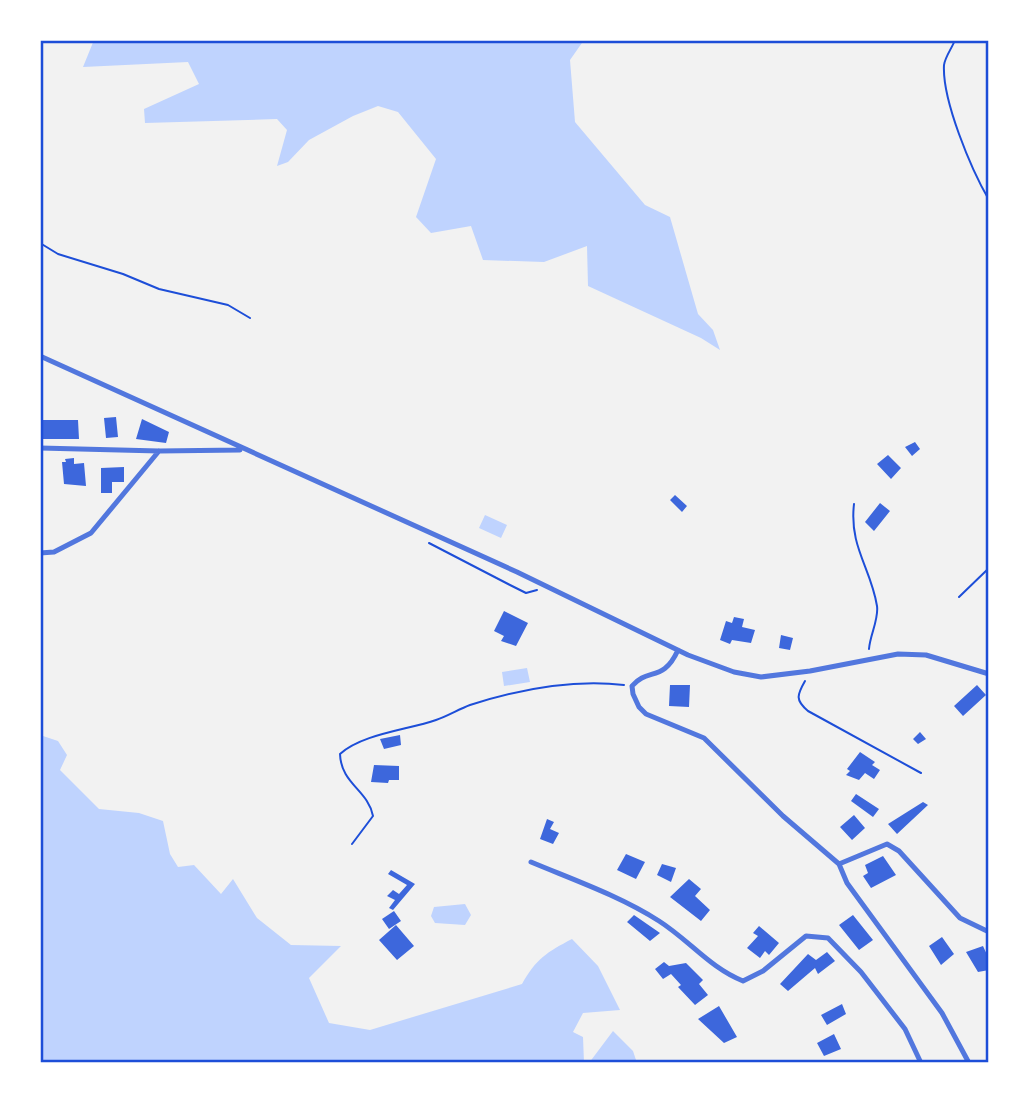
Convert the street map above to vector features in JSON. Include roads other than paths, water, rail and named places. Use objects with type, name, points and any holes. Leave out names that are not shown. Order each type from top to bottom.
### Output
[{"type":"street","points":[[40,356],[517,572],[678,650],[734,672],[761,677],[810,671],[898,654],[926,654],[989,674]]},
{"type":"street","points":[[40,363],[55,363]]},
{"type":"street","points":[[40,448],[243,450]]},
{"type":"street","points":[[40,553],[54,552],[91,533],[159,451]]},
{"type":"street","points":[[678,650],[671,664],[662,671],[637,680],[632,686],[639,706],[646,714],[704,738],[783,816],[838,863],[847,883],[943,1013],[969,1063]]},
{"type":"street","points":[[838,863],[887,844],[899,851],[960,918],[989,932]]},
{"type":"street","points":[[531,862],[632,905],[662,923],[727,975],[743,981],[763,971],[806,936],[828,938],[862,972],[905,1028],[921,1063]]},
{"type":"water","points":[[94,40],[584,40],[570,60],[575,122],[645,205],[670,217],[698,314],[713,330],[720,350],[701,338],[588,286],[587,246],[544,262],[483,260],[471,226],[431,233],[416,217],[436,159],[398,112],[378,106],[353,116],[309,140],[288,162],[277,166],[287,130],[277,119],[145,123],[144,109],[199,84],[188,62],[83,67]]},
{"type":"water","points":[[485,515],[507,525],[501,538],[479,528]]},
{"type":"water","points":[[527,668],[530,682],[504,686],[502,672]]},
{"type":"water","points":[[40,735],[58,741],[67,755],[60,770],[99,809],[139,813],[163,821],[170,854],[178,867],[194,865],[221,894],[233,879],[257,918],[291,945],[341,946],[309,978],[329,1023],[370,1030],[522,984],[543,957],[572,939],[598,966],[620,1010],[583,1013],[573,1032],[583,1037],[584,1063],[40,1063]]},
{"type":"water","points":[[465,904],[471,915],[465,925],[435,923],[431,916],[434,907]]},
{"type":"water","points":[[613,1031],[633,1051],[637,1063],[589,1063]]}]
